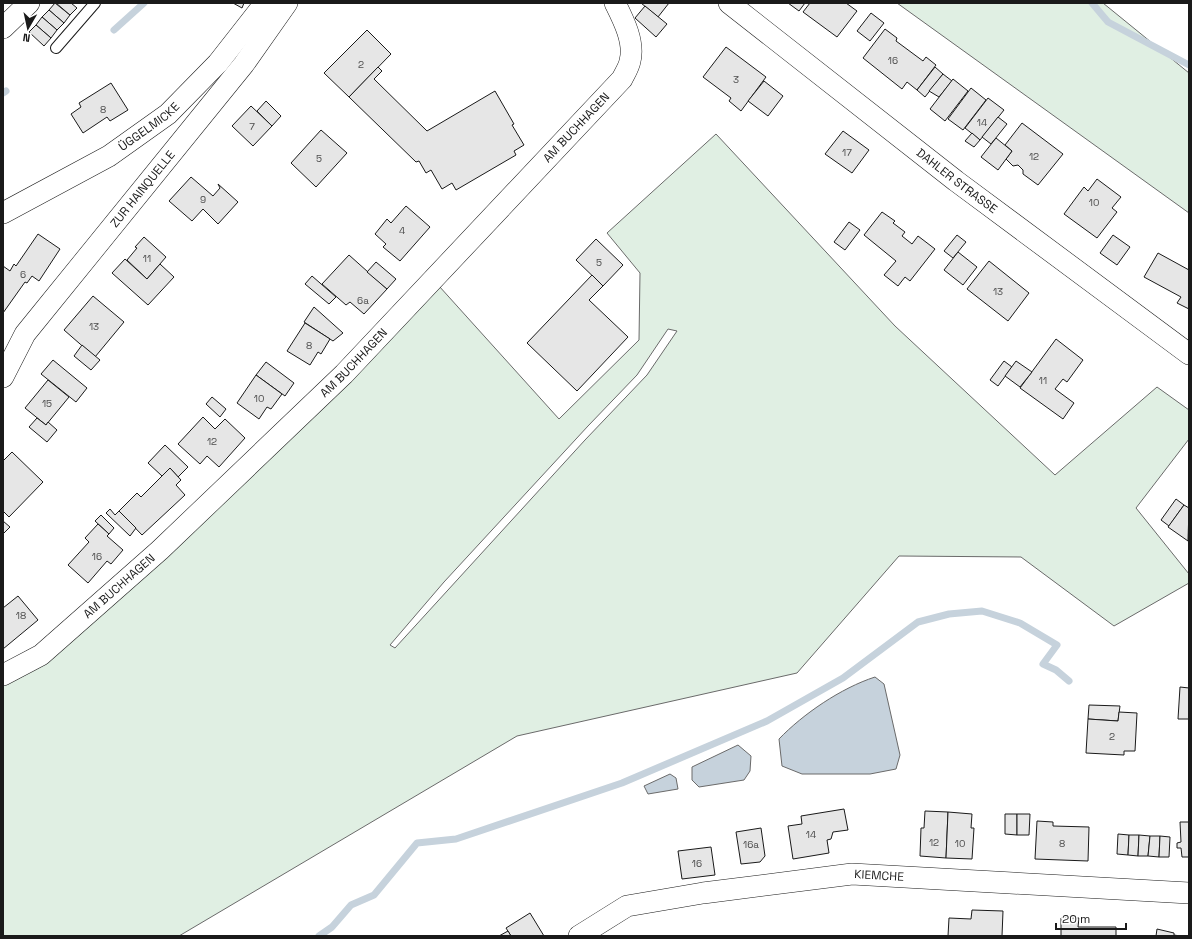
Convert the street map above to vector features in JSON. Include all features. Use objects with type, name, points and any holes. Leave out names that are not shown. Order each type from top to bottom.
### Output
[{"type":"street","points":[[3,28],[29,3]]},
{"type":"street","name":"ÜGGELMICKE","points":[[3,213],[109,156],[168,114],[218,63],[265,3]]},
{"type":"street","name":"ZUR HAINQUELLE","points":[[3,377],[25,334],[244,64],[287,3]]},
{"type":"street","name":"AM BUCHHAGEN","points":[[3,675],[41,655],[154,555],[344,374],[622,79],[631,60],[630,42],[625,24],[615,3]]},
{"type":"street","name":"DAHLER STRASSE","points":[[729,3],[956,181],[1189,354]]},
{"type":"street","name":"KIEMCHE","points":[[579,936],[627,906],[703,893],[852,874],[1189,893]]},
{"type":"lane","points":[[56,48],[95,3]]},
{"type":"green space","points":[[897,3],[1103,3],[1189,73],[1189,213]]},
{"type":"green space","points":[[716,134],[895,326],[1055,475],[1157,387],[1189,410],[1189,439],[1136,508],[1189,574],[1189,583],[1114,626],[1021,557],[899,556],[797,673],[517,736],[179,936],[3,936],[3,680],[439,286],[559,419],[639,340],[640,273],[607,233]],"holes":[[[668,329],[677,331],[647,375],[585,440],[395,648],[390,645],[444,582],[637,375]]]},
{"type":"shaded area","points":[[875,677],[884,684],[900,755],[896,769],[870,774],[802,774],[782,766],[779,739],[799,720],[823,703],[849,688]]},
{"type":"shaded area","points":[[738,745],[751,756],[750,771],[744,780],[699,787],[692,780],[692,767]]},
{"type":"shaded area","points":[[670,774],[676,778],[678,789],[648,794],[644,786]]},
{"type":"building","points":[[55,3],[70,15],[64,23],[49,10]]},
{"type":"building","points":[[56,3],[71,3],[77,8],[70,15]]},
{"type":"building","points":[[233,3],[244,3],[242,8]]},
{"type":"building","points":[[641,3],[669,3],[658,17]]},
{"type":"building","points":[[788,3],[805,3],[799,11]]},
{"type":"building","points":[[810,3],[846,3],[857,11],[837,37],[803,12]]},
{"type":"building","points":[[645,6],[667,24],[656,37],[635,18]]},
{"type":"building","points":[[49,10],[64,23],[57,30],[42,17]]},
{"type":"building","points":[[871,13],[884,23],[870,41],[857,31]]},
{"type":"building","points":[[42,17],[57,30],[51,38],[36,25]]},
{"type":"building","points":[[36,25],[51,38],[44,46],[29,32]]},
{"type":"building","points":[[885,29],[897,38],[896,41],[923,61],[926,57],[936,65],[917,90],[907,82],[902,89],[863,58]]},
{"type":"building","points":[[367,30],[391,54],[349,97],[324,73]]},
{"type":"building","points":[[726,47],[766,77],[741,111],[729,101],[731,98],[703,77]]},
{"type":"building","points":[[378,67],[382,71],[374,79],[427,131],[495,91],[524,145],[514,151],[516,155],[456,190],[452,183],[442,189],[431,170],[426,173],[419,161],[416,162],[349,97]]},
{"type":"building","points":[[935,67],[943,74],[925,97],[917,90]]},
{"type":"building","points":[[943,74],[952,81],[939,97],[929,91]]},
{"type":"building","points":[[953,79],[968,91],[945,121],[930,109]]},
{"type":"building","points":[[764,81],[783,96],[768,116],[748,101]]},
{"type":"building","points":[[111,83],[128,110],[110,121],[107,117],[83,133],[71,114],[81,107],[79,103]]},
{"type":"building","points":[[971,88],[986,100],[963,130],[948,119]]},
{"type":"building","points":[[988,98],[1004,110],[980,140],[965,128]]},
{"type":"building","points":[[266,101],[281,116],[272,126],[257,111]]},
{"type":"building","points":[[251,106],[272,126],[253,146],[232,126]]},
{"type":"building","points":[[998,117],[1007,124],[991,144],[982,137]]},
{"type":"building","points":[[1022,123],[1063,154],[1038,185],[1023,174],[1023,170],[1018,165],[1013,166],[1006,159],[1012,151],[1005,145]]},
{"type":"building","points":[[321,130],[347,153],[316,187],[291,163]]},
{"type":"building","points":[[843,131],[869,150],[852,173],[825,154]]},
{"type":"building","points":[[972,133],[980,140],[974,147],[965,141]]},
{"type":"building","points":[[996,138],[1012,151],[998,170],[981,157]]},
{"type":"building","points":[[191,177],[213,196],[220,188],[218,184],[238,202],[218,224],[203,209],[192,221],[169,201]]},
{"type":"building","points":[[1097,179],[1121,197],[1112,208],[1117,212],[1097,238],[1064,214],[1084,187],[1088,191]]},
{"type":"building","points":[[406,206],[430,227],[400,261],[383,247],[386,244],[375,234],[387,219],[391,223]]},
{"type":"building","points":[[882,212],[895,221],[893,223],[905,232],[902,236],[912,244],[918,236],[935,249],[910,281],[905,277],[898,286],[884,275],[896,261],[864,235]]},
{"type":"building","points":[[849,222],[860,230],[845,250],[834,242]]},
{"type":"building","points":[[38,234],[60,249],[39,281],[32,276],[27,283],[25,282],[3,313],[3,266],[10,271],[14,264],[16,266]]},
{"type":"building","points":[[957,235],[966,242],[953,258],[944,251]]},
{"type":"building","points":[[1113,235],[1130,247],[1117,265],[1100,253]]},
{"type":"building","points":[[144,237],[166,257],[147,279],[127,260],[137,248],[135,247]]},
{"type":"building","points":[[596,239],[623,265],[603,286],[576,260]]},
{"type":"building","points":[[958,252],[977,267],[963,285],[944,270]]},
{"type":"building","points":[[1158,253],[1189,270],[1189,309],[1177,303],[1181,297],[1144,277]]},
{"type":"building","points":[[349,255],[387,289],[364,314],[350,302],[346,305],[322,284]]},
{"type":"building","points":[[125,259],[147,279],[160,264],[174,277],[148,305],[112,273]]},
{"type":"building","points":[[989,261],[1029,293],[1008,321],[967,289]]},
{"type":"building","points":[[376,262],[396,279],[387,289],[367,272]]},
{"type":"building","points":[[592,275],[603,286],[589,300],[628,337],[577,391],[527,343]]},
{"type":"building","points":[[312,276],[336,297],[329,304],[305,284]]},
{"type":"building","points":[[93,296],[124,322],[95,357],[64,330]]},
{"type":"building","points":[[314,307],[343,333],[333,341],[304,322]]},
{"type":"building","points":[[305,323],[330,339],[321,354],[318,352],[310,365],[287,351]]},
{"type":"building","points":[[1056,339],[1083,360],[1067,382],[1063,379],[1055,389],[1074,403],[1063,419],[1020,388]]},
{"type":"building","points":[[82,345],[100,360],[91,370],[74,356]]},
{"type":"building","points":[[53,360],[87,388],[76,402],[41,374]]},
{"type":"building","points":[[1004,361],[1012,367],[998,386],[990,380]]},
{"type":"building","points":[[1016,361],[1032,372],[1020,387],[1005,376]]},
{"type":"building","points":[[266,362],[294,383],[285,396],[256,375]]},
{"type":"building","points":[[256,375],[282,394],[271,409],[267,407],[259,419],[237,403]]},
{"type":"building","points":[[48,380],[69,397],[46,425],[25,408]]},
{"type":"building","points":[[212,397],[226,409],[220,417],[206,404]]},
{"type":"building","points":[[203,417],[215,429],[225,419],[245,438],[219,467],[207,456],[200,464],[178,444]]},
{"type":"building","points":[[37,418],[46,425],[48,422],[57,430],[47,442],[29,427]]},
{"type":"building","points":[[165,445],[188,467],[178,477],[170,468],[162,476],[148,463]]},
{"type":"building","points":[[12,452],[43,482],[9,517],[3,511],[3,461]]},
{"type":"building","points":[[170,468],[181,480],[176,485],[185,495],[142,535],[119,511],[137,493],[141,497]]},
{"type":"building","points":[[1176,499],[1184,505],[1169,526],[1161,520]]},
{"type":"building","points":[[1184,505],[1189,508],[1188,541],[1168,527]]},
{"type":"building","points":[[110,509],[115,515],[119,511],[136,528],[130,536],[106,513]]},
{"type":"building","points":[[101,515],[114,528],[109,534],[95,521]]},
{"type":"building","points":[[3,521],[10,527],[3,534]]},
{"type":"building","points":[[98,524],[109,534],[107,536],[123,550],[111,564],[107,561],[88,583],[68,565],[89,542],[85,538]]},
{"type":"building","points":[[18,596],[38,620],[3,649],[3,608]]},
{"type":"building","points":[[1180,687],[1189,688],[1189,719],[1178,719]]},
{"type":"building","points":[[1089,705],[1120,706],[1118,721],[1088,719]]},
{"type":"building","points":[[1119,712],[1137,713],[1135,751],[1124,751],[1124,755],[1086,753],[1088,719],[1118,721]]},
{"type":"building","points":[[844,809],[848,830],[833,832],[831,839],[827,840],[829,853],[793,859],[788,826],[802,824],[801,816]]},
{"type":"building","points":[[925,811],[948,812],[946,858],[920,856],[921,828],[924,828]]},
{"type":"building","points":[[948,812],[972,814],[971,828],[974,828],[972,859],[946,858]]},
{"type":"building","points":[[1005,814],[1017,814],[1017,835],[1005,834]]},
{"type":"building","points":[[1017,814],[1030,814],[1029,835],[1017,835]]},
{"type":"building","points":[[1037,821],[1053,822],[1053,826],[1089,827],[1088,861],[1035,859]]},
{"type":"building","points":[[1180,822],[1189,822],[1189,857],[1182,857],[1181,848],[1177,848],[1177,843],[1181,842]]},
{"type":"building","points":[[761,828],[765,856],[760,862],[741,864],[736,832]]},
{"type":"building","points":[[1118,834],[1129,835],[1128,855],[1117,854]]},
{"type":"building","points":[[1129,835],[1139,835],[1138,856],[1128,855]]},
{"type":"building","points":[[1139,835],[1150,836],[1148,856],[1138,856]]},
{"type":"building","points":[[1150,836],[1160,836],[1159,857],[1148,856]]},
{"type":"building","points":[[1160,836],[1170,837],[1169,857],[1159,857]]},
{"type":"building","points":[[711,847],[715,875],[682,879],[678,851]]},
{"type":"building","points":[[972,910],[1003,911],[1002,936],[948,936],[949,918],[971,919]]},
{"type":"building","points":[[530,913],[544,936],[511,936],[506,928]]},
{"type":"building","points":[[1061,918],[1079,918],[1078,927],[1116,927],[1116,936],[1061,936]]},
{"type":"building","points":[[1157,929],[1174,933],[1174,935],[1180,936],[1156,936]]},
{"type":"building","points":[[508,931],[511,936],[499,936]]},
{"type":"waterway","points":[[114,30],[144,3]]},
{"type":"waterway","points":[[1092,3],[1108,22],[1189,65]]},
{"type":"waterway","points":[[319,936],[332,927],[351,905],[374,895],[417,843],[456,839],[622,783],[767,721],[843,678],[918,622],[949,614],[982,611],[1020,623],[1057,645],[1043,664],[1056,670],[1069,681]]}]
